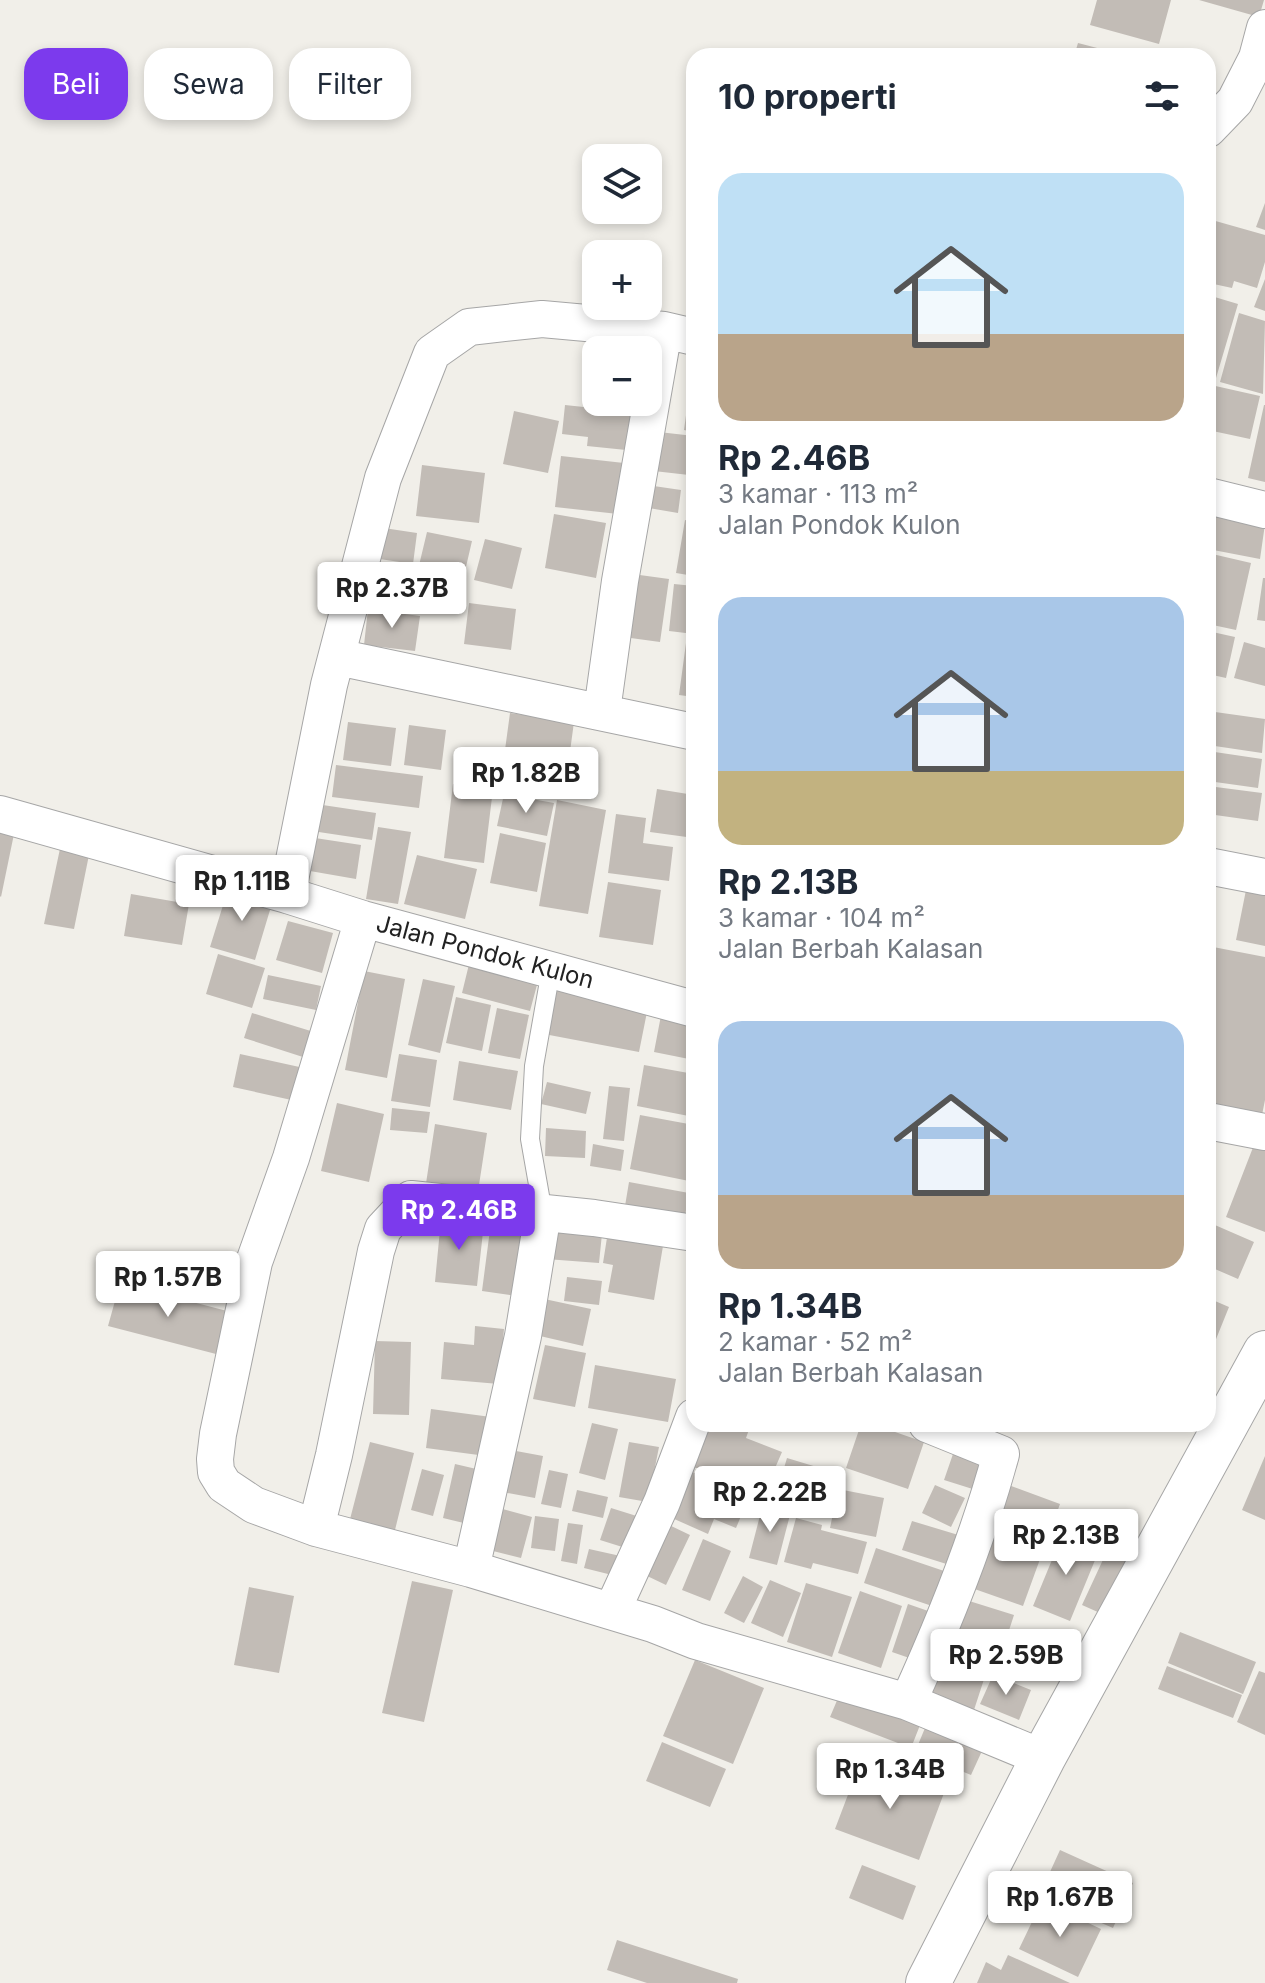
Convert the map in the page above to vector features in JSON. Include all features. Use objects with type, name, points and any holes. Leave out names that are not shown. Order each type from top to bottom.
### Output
[{"type":"street","points":[[1216,121],[1235,101],[1257,58],[1265,28]]},
{"type":"street","points":[[287,895],[337,657],[383,478],[432,353],[469,327],[542,319],[679,333],[622,568],[602,711]]},
{"type":"street","points":[[1216,498],[1265,510]]},
{"type":"street","points":[[337,657],[686,730]]},
{"type":"street","name":"Jalan Pondok Kulon","points":[[0,814],[363,919],[686,1007]]},
{"type":"street","points":[[1216,868],[1265,877]]},
{"type":"street","points":[[363,919],[291,1158],[254,1262],[215,1459],[216,1472],[224,1485],[254,1505],[316,1528],[471,1569],[612,1611],[696,1641],[908,1702],[1043,1758]]},
{"type":"street","points":[[1216,1123],[1265,1132]]},
{"type":"street","points":[[316,1528],[376,1251],[383,1229],[411,1199],[686,1232]]},
{"type":"street","points":[[471,1569],[523,1336],[543,1213]]},
{"type":"street","points":[[928,1983],[1043,1758],[1265,1353]]},
{"type":"street","points":[[612,1611],[662,1502],[688,1432]]},
{"type":"street","points":[[908,1702],[962,1573],[1001,1454],[947,1432]]},
{"type":"lane","points":[[543,1213],[530,1139],[534,1066],[551,970]]},
{"type":"building","points":[[1097,0],[1171,0],[1159,44],[1090,25]]},
{"type":"building","points":[[1199,0],[1264,0],[1259,17]]},
{"type":"building","points":[[1078,43],[1097,48],[1076,48]]},
{"type":"building","points":[[1265,203],[1265,230],[1256,227]]},
{"type":"building","points":[[1216,221],[1265,235],[1265,262],[1257,288],[1234,281],[1232,288],[1216,285]]},
{"type":"building","points":[[1265,279],[1265,311],[1254,307]]},
{"type":"building","points":[[1216,297],[1238,304],[1216,378]]},
{"type":"building","points":[[1239,313],[1265,321],[1263,394],[1220,382]]},
{"type":"building","points":[[1216,386],[1260,396],[1250,439],[1216,432]]},
{"type":"building","points":[[565,405],[582,407],[582,416],[640,416],[636,451],[587,446],[588,437],[562,434]]},
{"type":"building","points":[[1265,405],[1265,482],[1248,478]]},
{"type":"building","points":[[514,411],[559,421],[548,473],[503,464]]},
{"type":"building","points":[[650,431],[686,435],[686,475],[645,470]]},
{"type":"building","points":[[561,456],[633,464],[627,515],[555,507]]},
{"type":"building","points":[[422,465],[485,473],[479,523],[416,516]]},
{"type":"building","points":[[640,484],[681,490],[678,513],[637,506]]},
{"type":"building","points":[[554,514],[606,523],[596,578],[545,568]]},
{"type":"building","points":[[1216,514],[1265,524],[1260,559],[1216,551]]},
{"type":"building","points":[[685,520],[686,575],[676,573]]},
{"type":"building","points":[[377,527],[417,533],[413,564],[373,558]]},
{"type":"building","points":[[427,532],[472,541],[455,614],[410,603]]},
{"type":"building","points":[[485,539],[522,548],[512,589],[474,580]]},
{"type":"building","points":[[1216,555],[1251,563],[1236,630],[1216,626]]},
{"type":"building","points":[[374,571],[412,574],[409,606],[372,603]]},
{"type":"building","points":[[625,573],[669,579],[660,642],[616,636]]},
{"type":"building","points":[[1265,578],[1265,621],[1257,620]]},
{"type":"building","points":[[674,584],[686,585],[686,633],[669,631]]},
{"type":"building","points":[[469,603],[516,609],[511,650],[464,644]]},
{"type":"building","points":[[368,609],[420,616],[415,651],[364,645]]},
{"type":"building","points":[[1216,633],[1235,637],[1226,678],[1216,676]]},
{"type":"building","points":[[1244,642],[1265,648],[1265,686],[1234,678]]},
{"type":"building","points":[[686,643],[686,696],[679,695]]},
{"type":"building","points":[[1216,712],[1265,719],[1262,753],[1216,746]]},
{"type":"building","points":[[510,713],[574,722],[566,781],[502,772]]},
{"type":"building","points":[[348,722],[396,728],[391,766],[343,760]]},
{"type":"building","points":[[409,725],[446,730],[441,770],[404,765]]},
{"type":"building","points":[[1216,752],[1262,759],[1258,788],[1216,782]]},
{"type":"building","points":[[336,765],[423,776],[419,808],[332,797]]},
{"type":"building","points":[[453,784],[493,789],[484,863],[444,858]]},
{"type":"building","points":[[1216,787],[1262,793],[1258,821],[1216,815]]},
{"type":"building","points":[[657,789],[686,794],[686,837],[650,832]]},
{"type":"building","points":[[504,794],[554,803],[547,836],[497,826]]},
{"type":"building","points":[[557,800],[606,810],[588,914],[539,906]]},
{"type":"building","points":[[316,804],[376,813],[372,840],[312,831]]},
{"type":"building","points":[[616,814],[646,818],[643,843],[673,847],[669,881],[608,873]]},
{"type":"building","points":[[378,827],[411,832],[398,904],[366,899]]},
{"type":"building","points":[[0,831],[14,834],[1,897],[0,896]]},
{"type":"building","points":[[500,833],[546,843],[537,892],[490,883]]},
{"type":"building","points":[[315,838],[361,845],[356,879],[310,871]]},
{"type":"building","points":[[61,844],[90,850],[74,929],[44,924]]},
{"type":"building","points":[[417,855],[477,869],[465,919],[404,904]]},
{"type":"building","points":[[1249,875],[1265,878],[1265,946],[1236,940]]},
{"type":"building","points":[[608,882],[661,890],[653,945],[599,937]]},
{"type":"building","points":[[229,886],[273,900],[255,960],[210,947]]},
{"type":"building","points":[[131,894],[189,904],[182,945],[124,936]]},
{"type":"building","points":[[288,921],[333,933],[322,973],[276,960]]},
{"type":"building","points":[[1216,948],[1265,957],[1265,1100],[1262,1115],[1216,1106]]},
{"type":"building","points":[[472,952],[541,970],[530,1011],[462,993]]},
{"type":"building","points":[[218,954],[265,968],[252,1008],[206,994]]},
{"type":"building","points":[[364,971],[405,979],[387,1078],[345,1070]]},
{"type":"building","points":[[268,975],[321,986],[316,1010],[263,999]]},
{"type":"building","points":[[423,979],[455,986],[440,1053],[408,1045]]},
{"type":"building","points":[[555,979],[650,997],[639,1052],[544,1034]]},
{"type":"building","points":[[456,997],[491,1005],[482,1051],[446,1043]]},
{"type":"building","points":[[663,1005],[686,1010],[686,1058],[654,1052]]},
{"type":"building","points":[[497,1008],[529,1015],[520,1059],[488,1053]]},
{"type":"building","points":[[252,1013],[314,1032],[306,1058],[244,1038]]},
{"type":"building","points":[[240,1054],[304,1068],[296,1101],[233,1087]]},
{"type":"building","points":[[399,1054],[437,1060],[430,1107],[391,1101]]},
{"type":"building","points":[[459,1061],[518,1071],[511,1110],[453,1100]]},
{"type":"building","points":[[644,1065],[686,1073],[686,1115],[637,1106]]},
{"type":"building","points":[[547,1082],[591,1092],[586,1114],[541,1104]]},
{"type":"building","points":[[609,1086],[630,1088],[624,1141],[603,1139]]},
{"type":"building","points":[[337,1103],[384,1114],[369,1182],[321,1171]]},
{"type":"building","points":[[392,1108],[430,1112],[427,1133],[390,1130]]},
{"type":"building","points":[[640,1115],[686,1124],[686,1180],[630,1169]]},
{"type":"building","points":[[435,1124],[487,1133],[477,1198],[425,1190]]},
{"type":"building","points":[[546,1128],[586,1131],[585,1158],[545,1156]]},
{"type":"building","points":[[1259,1132],[1265,1134],[1265,1232],[1226,1217]]},
{"type":"building","points":[[593,1144],[624,1150],[621,1171],[590,1166]]},
{"type":"building","points":[[629,1182],[686,1192],[685,1216],[625,1206]]},
{"type":"building","points":[[441,1219],[484,1223],[477,1286],[435,1282]]},
{"type":"building","points":[[549,1219],[603,1224],[599,1263],[546,1259]]},
{"type":"building","points":[[491,1222],[532,1227],[524,1297],[482,1291]]},
{"type":"building","points":[[609,1225],[665,1234],[654,1300],[608,1292],[613,1265],[603,1263]]},
{"type":"building","points":[[1216,1225],[1254,1242],[1238,1279],[1216,1269]]},
{"type":"building","points":[[567,1277],[602,1281],[599,1305],[564,1301]]},
{"type":"building","points":[[120,1283],[227,1311],[216,1354],[108,1326]]},
{"type":"building","points":[[535,1297],[591,1309],[583,1346],[527,1333]]},
{"type":"building","points":[[1216,1301],[1229,1307],[1216,1339]]},
{"type":"building","points":[[475,1326],[504,1329],[499,1384],[441,1379],[444,1342],[474,1345]]},
{"type":"building","points":[[375,1341],[411,1342],[409,1415],[373,1414]]},
{"type":"building","points":[[545,1345],[586,1353],[575,1407],[533,1399]]},
{"type":"building","points":[[595,1365],[676,1379],[668,1422],[588,1408]]},
{"type":"building","points":[[431,1409],[491,1417],[486,1456],[426,1448]]},
{"type":"building","points":[[592,1423],[618,1429],[605,1480],[579,1473]]},
{"type":"building","points":[[697,1432],[748,1432],[746,1438],[782,1452],[766,1489],[754,1484],[752,1491],[684,1463]]},
{"type":"building","points":[[858,1432],[895,1432],[924,1442],[908,1489],[846,1468]]},
{"type":"building","points":[[370,1442],[414,1453],[394,1534],[349,1523]]},
{"type":"building","points":[[629,1442],[659,1447],[648,1502],[619,1497]]},
{"type":"building","points":[[506,1449],[543,1456],[535,1498],[497,1491]]},
{"type":"building","points":[[953,1454],[988,1466],[979,1491],[944,1480]]},
{"type":"building","points":[[1265,1456],[1265,1520],[1242,1510]]},
{"type":"building","points":[[787,1458],[830,1471],[818,1510],[775,1498]]},
{"type":"building","points":[[455,1464],[485,1471],[472,1525],[443,1518]]},
{"type":"building","points":[[683,1468],[749,1497],[736,1528],[714,1519],[708,1534],[663,1514]]},
{"type":"building","points":[[422,1469],[444,1475],[433,1516],[411,1510]]},
{"type":"building","points":[[549,1470],[568,1474],[561,1508],[541,1504]]},
{"type":"building","points":[[1003,1483],[1060,1504],[1023,1606],[966,1586]]},
{"type":"building","points":[[935,1485],[965,1498],[951,1527],[922,1513]]},
{"type":"building","points":[[838,1489],[884,1498],[876,1537],[830,1528]]},
{"type":"building","points":[[577,1490],[608,1497],[603,1518],[572,1511]]},
{"type":"building","points":[[763,1504],[791,1511],[777,1565],[749,1558]]},
{"type":"building","points":[[495,1507],[532,1517],[521,1558],[485,1549]]},
{"type":"building","points":[[611,1508],[643,1518],[632,1550],[600,1540]]},
{"type":"building","points":[[535,1516],[559,1519],[555,1551],[531,1548]]},
{"type":"building","points":[[796,1518],[822,1525],[821,1530],[867,1542],[858,1574],[813,1563],[811,1569],[784,1562]]},
{"type":"building","points":[[912,1521],[965,1537],[956,1567],[902,1550]]},
{"type":"building","points":[[568,1523],[583,1525],[577,1564],[561,1561]]},
{"type":"building","points":[[667,1524],[690,1535],[666,1585],[643,1574]]},
{"type":"building","points":[[1063,1533],[1100,1548],[1070,1621],[1033,1606]]},
{"type":"building","points":[[1114,1536],[1141,1548],[1109,1617],[1082,1605]]},
{"type":"building","points":[[703,1539],[731,1551],[710,1601],[682,1590]]},
{"type":"building","points":[[876,1548],[950,1573],[938,1608],[864,1583]]},
{"type":"building","points":[[589,1549],[625,1557],[620,1577],[584,1568]]},
{"type":"building","points":[[743,1576],[763,1587],[744,1623],[724,1613]]},
{"type":"building","points":[[770,1580],[801,1593],[783,1637],[751,1623]]},
{"type":"building","points":[[412,1581],[453,1590],[424,1722],[382,1713]]},
{"type":"building","points":[[806,1583],[852,1597],[832,1657],[787,1642]]},
{"type":"building","points":[[249,1587],[294,1596],[279,1673],[234,1665]]},
{"type":"building","points":[[860,1591],[902,1606],[881,1668],[838,1653]]},
{"type":"building","points":[[966,1600],[1014,1615],[999,1661],[952,1646]]},
{"type":"building","points":[[908,1604],[934,1613],[918,1661],[892,1652]]},
{"type":"building","points":[[1180,1632],[1256,1662],[1243,1694],[1168,1663]]},
{"type":"building","points":[[1014,1634],[1069,1650],[1061,1678],[1005,1662]]},
{"type":"building","points":[[943,1652],[988,1667],[973,1713],[927,1699]]},
{"type":"building","points":[[695,1660],[764,1688],[733,1764],[663,1736]]},
{"type":"building","points":[[1167,1666],[1242,1695],[1233,1718],[1158,1689]]},
{"type":"building","points":[[1259,1671],[1265,1673],[1265,1735],[1237,1722]]},
{"type":"building","points":[[993,1675],[1031,1690],[1019,1720],[980,1704]]},
{"type":"building","points":[[844,1684],[924,1715],[911,1748],[830,1717]]},
{"type":"building","points":[[930,1716],[987,1740],[971,1775],[915,1752]]},
{"type":"building","points":[[662,1742],[726,1769],[710,1807],[646,1781]]},
{"type":"building","points":[[860,1763],[944,1793],[919,1860],[835,1829]]},
{"type":"building","points":[[1060,1850],[1133,1883],[1113,1928],[1039,1896]]},
{"type":"building","points":[[862,1865],[916,1886],[903,1920],[849,1898]]},
{"type":"building","points":[[1042,1901],[1101,1929],[1078,1977],[1019,1949]]},
{"type":"building","points":[[617,1940],[738,1979],[737,1983],[647,1983],[607,1970]]},
{"type":"building","points":[[1008,1955],[1070,1983],[977,1983],[986,1962],[1001,1970]]}]
